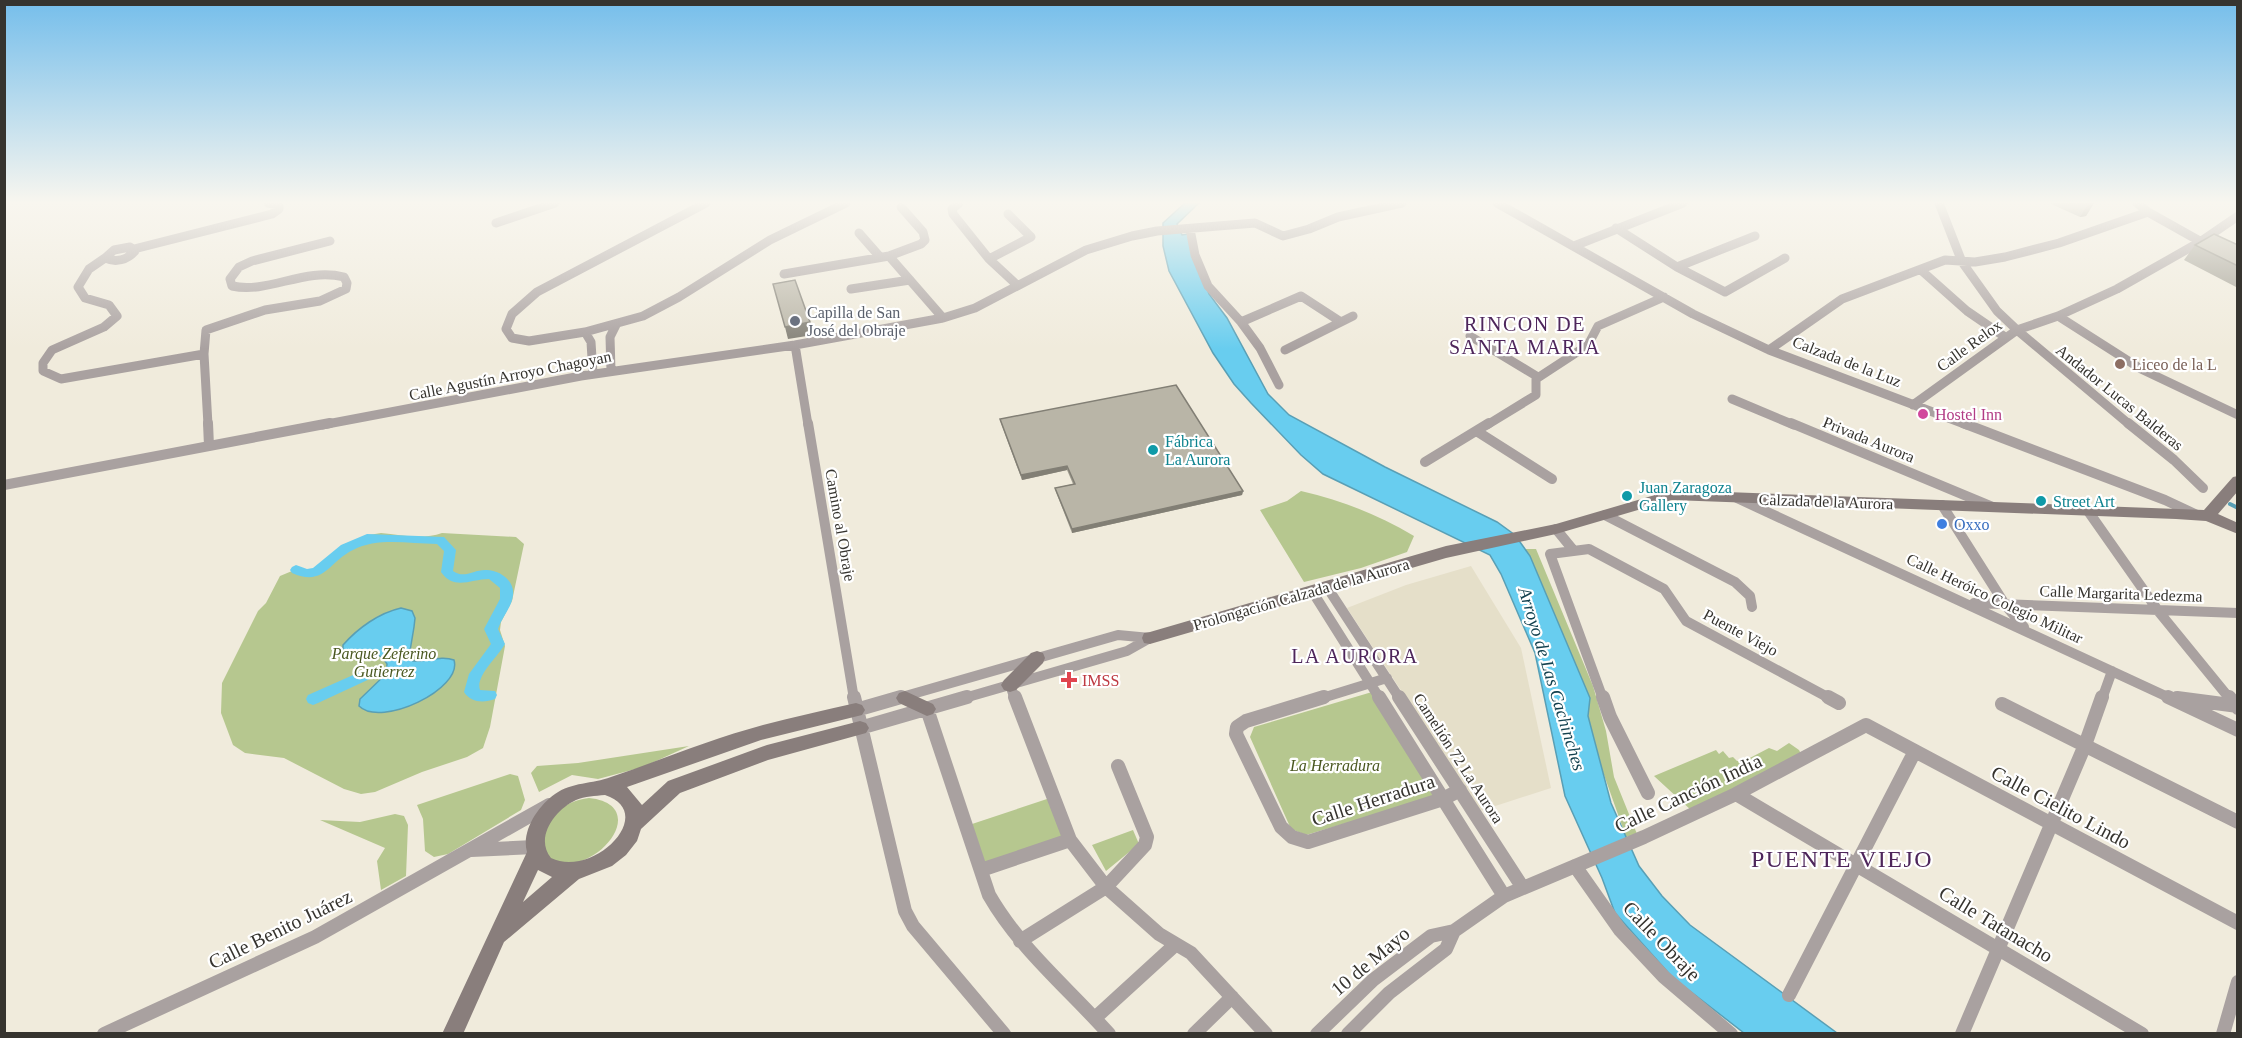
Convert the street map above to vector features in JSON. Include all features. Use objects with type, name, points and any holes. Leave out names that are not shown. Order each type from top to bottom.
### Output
[{"type":"main road","points":[[2204,517],[2238,481]]},
{"type":"main road","name":"Calzada de la Aurora","points":[[1451,550],[1556,529],[1672,495],[2204,517]]},
{"type":"main road","name":"Calzada de la Luz","points":[[2204,517],[2238,529]]},
{"type":"main road","name":"Prolongación Calzada de la Aurora","points":[[1150,638],[1451,550]]},
{"type":"main road","points":[[1010,685],[1036,658]]},
{"type":"main road","points":[[905,698],[927,710]]},
{"type":"main road","points":[[535,851],[544,864],[557,871],[573,872],[594,867],[612,857],[627,841],[634,824],[674,787],[858,719]]},
{"type":"main road","points":[[452,1034],[535,851],[536,830],[546,813],[562,798],[584,789],[606,787],[761,733],[858,719]]},
{"type":"main road","points":[[606,787],[623,794],[633,807],[634,824]]},
{"type":"main road","points":[[495,938],[573,872]]},
{"type":"street","points":[[111,251],[89,269],[78,287],[85,298],[109,305],[117,316],[104,327],[52,350],[43,363],[43,371],[61,379],[204,354]]},
{"type":"street","points":[[209,446],[204,354],[206,330],[248,314],[313,304],[335,297],[346,289],[347,282],[344,277],[332,274],[306,275],[252,288],[232,286],[230,279],[239,267],[252,261],[289,251]]},
{"type":"street","points":[[614,251],[537,292],[512,314],[506,329],[512,338],[529,341],[585,332],[643,316],[679,297],[752,251]]},
{"type":"street","points":[[878,251],[910,280],[942,318]]},
{"type":"street","points":[[784,274],[884,257],[900,251]]},
{"type":"street","points":[[983,251],[1017,285]]},
{"type":"street","points":[[989,259],[1003,251]]},
{"type":"street","name":"Calle Agustín Arroyo Chagoyan","points":[[4,485],[593,374],[795,345],[942,318],[975,308],[1084,251]]},
{"type":"street","points":[[1194,251],[1208,286],[1241,322],[1268,359],[1279,385]]},
{"type":"street","name":"Calzada de la Luz","points":[[1584,251],[1714,324],[1769,350],[2165,500],[2204,517]]},
{"type":"street","points":[[1653,251],[1725,292],[1785,258]]},
{"type":"street","points":[[1677,267],[1716,251]]},
{"type":"street","name":"Andador Lucas Balderas","points":[[1958,251],[1962,262],[1997,310],[2016,330],[2096,399],[2174,460],[2203,488]]},
{"type":"street","points":[[1769,350],[1842,299],[1922,271],[1945,260],[1975,262],[2026,251]]},
{"type":"street","name":"Calle Relox","points":[[1913,405],[2016,330],[2058,316],[2117,289],[2183,251]]},
{"type":"street","points":[[1922,271],[1967,311],[2005,337]]},
{"type":"street","points":[[851,289],[910,280]]},
{"type":"street","points":[[1241,322],[1301,296],[1341,322]]},
{"type":"street","points":[[1425,462],[1536,395],[1535,381],[1538,377],[1588,345],[1598,326],[1664,297]]},
{"type":"street","points":[[1285,350],[1353,316]]},
{"type":"street","points":[[2058,316],[2141,369],[2238,415]]},
{"type":"street","points":[[611,371],[610,337],[616,325]]},
{"type":"street","points":[[585,332],[591,342],[593,374]]},
{"type":"street","points":[[1470,336],[1538,377]]},
{"type":"street","name":"Camino al Obraje","points":[[795,345],[858,719],[905,911],[913,926],[1004,1034]]},
{"type":"street","name":"Privada Aurora","points":[[1732,399],[1994,507]]},
{"type":"street","points":[[1478,432],[1552,479]]},
{"type":"street","name":"Calle Heróico Colegio Militar","points":[[1737,498],[2238,730]]},
{"type":"street","points":[[1942,505],[2006,606],[2029,632]]},
{"type":"street","points":[[2088,511],[2158,612],[2237,707]]},
{"type":"street","points":[[1605,515],[1736,582],[1750,596],[1752,607]]},
{"type":"street","points":[[1556,529],[1574,551]]},
{"type":"street","name":"Puente Viejo","points":[[1574,551],[1589,549],[1664,590],[1686,621],[1839,703]]},
{"type":"street","points":[[1574,551],[1550,554],[1610,717],[1648,793]]},
{"type":"street","points":[[1320,589],[1370,683],[1504,896]]},
{"type":"street","name":"Camelión 72 La Aurora","points":[[1320,589],[1387,678],[1523,888]]},
{"type":"street","name":"Calle Margarita Ledezma","points":[[1968,603],[2158,612],[2238,613]]},
{"type":"street","name":"Prolongación Calzada de la Aurora","points":[[858,719],[905,698],[1118,634],[1150,638]]},
{"type":"street","name":"Prolongación Calzada de la Aurora","points":[[858,719],[927,710],[1127,651],[1150,638]]},
{"type":"street","points":[[1962,1034],[2085,745],[2112,671]]},
{"type":"street","name":"Calle Herradura","points":[[1387,678],[1246,721],[1237,727],[1236,734],[1281,826],[1292,837],[1308,842],[1443,799],[1460,790]]},
{"type":"street","points":[[1010,685],[1070,840],[1106,887],[1159,934],[1191,953],[1266,1034]]},
{"type":"street","points":[[2165,696],[2237,707]]},
{"type":"street","points":[[2002,704],[2238,822]]},
{"type":"street","points":[[927,710],[989,895],[1000,917],[1109,1034]]},
{"type":"street","name":"Calle Cielito Lindo","points":[[1866,725],[2238,923]]},
{"type":"street","name":"Calle Canción India","points":[[1523,888],[1644,837],[1736,794],[1866,725]]},
{"type":"street","points":[[1789,995],[1915,751]]},
{"type":"street","points":[[1020,941],[1106,887],[1145,845],[1147,837],[1118,766]]},
{"type":"street","name":"Calle Tatanacho","points":[[1736,794],[2142,1034]]},
{"type":"street","name":"Calle Benito Juárez","points":[[104,1034],[315,937],[562,798]]},
{"type":"street","points":[[981,870],[1070,840]]},
{"type":"street","name":"Calle Benito Juárez","points":[[468,851],[535,851]]},
{"type":"street","name":"Calle Obraje","points":[[1575,866],[1620,930],[1664,976],[1731,1034]]},
{"type":"street","name":"10 de Mayo","points":[[1317,1034],[1386,970],[1431,936],[1454,931],[1504,896],[1523,888]]},
{"type":"street","name":"10 de Mayo","points":[[1348,1034],[1400,985],[1446,950],[1454,931]]},
{"type":"street","points":[[1095,1018],[1176,944]]},
{"type":"street","points":[[1386,970],[1400,985]]},
{"type":"street","points":[[2223,1034],[2238,982]]},
{"type":"street","points":[[1194,1034],[1232,997]]},
{"type":"shaded area","points":[[1471,566],[1521,648],[1551,788],[1480,811],[1347,608],[1406,585]]},
{"type":"green space","points":[[1301,491],[1359,509],[1414,536],[1407,552],[1361,568],[1304,582],[1260,510],[1287,501]]},
{"type":"green space","name":"Parque Zeferino Gutierrez","points":[[381,533],[412,536],[442,533],[516,537],[524,544],[512,601],[501,622],[500,630],[505,646],[490,727],[483,748],[467,757],[422,772],[375,792],[361,794],[344,789],[284,758],[245,753],[233,745],[221,713],[222,683],[258,611],[266,603],[280,576],[292,571],[314,570],[338,549],[369,535]]},
{"type":"green space","points":[[1524,549],[1536,549],[1593,686],[1606,731],[1614,777],[1637,834],[1626,837]]},
{"type":"green space","name":"La Herradura","points":[[1372,692],[1435,797],[1306,835],[1291,829],[1250,737],[1254,727]]},
{"type":"green space","points":[[1789,743],[1799,750],[1802,756],[1692,811],[1654,776],[1716,750],[1719,754],[1723,751],[1729,758],[1744,761],[1769,748],[1777,751]]},
{"type":"green space","points":[[689,746],[643,767],[598,779],[572,775],[539,792],[531,773],[537,766],[578,763]]},
{"type":"green space","points":[[510,774],[518,776],[525,800],[521,810],[448,854],[434,857],[425,851],[423,819],[417,805]]},
{"type":"green space","points":[[1053,797],[1070,840],[981,870],[966,826]]},
{"type":"green space","points":[[589,798],[606,803],[616,811],[618,822],[606,845],[595,855],[565,864],[544,855],[540,835],[549,820],[572,802]]},
{"type":"green space","points":[[395,814],[404,816],[408,825],[406,876],[381,890],[377,861],[385,848],[320,820],[360,822]]},
{"type":"green space","points":[[1133,830],[1139,844],[1106,871],[1092,845]]},
{"type":"water","name":"Arroyo de Las Cachinches","points":[[1164,251],[1194,251],[1209,294],[1227,318],[1268,394],[1289,415],[1385,467],[1497,522],[1515,535],[1530,556],[1590,698],[1588,716],[1611,803],[1639,866],[1662,896],[1690,925],[1837,1033],[1744,1033],[1673,978],[1615,913],[1565,796],[1535,653],[1501,574],[1490,555],[1323,474],[1301,455],[1234,384],[1213,353],[1169,271]]},
{"type":"water","points":[[401,608],[412,611],[415,618],[409,657],[413,661],[444,658],[454,660],[453,671],[446,683],[418,702],[401,709],[370,712],[359,706],[360,699],[386,674],[387,664],[375,654],[348,654],[343,651],[343,645],[369,622]]},
{"type":"building","points":[[2208,251],[2238,251],[2238,266]]},
{"type":"building","name":"Capilla de San José del Obraje","points":[[795,280],[810,322],[785,327],[773,284]]},
{"type":"building","name":"Fábrica La Aurora","points":[[1176,385],[1243,491],[1072,529],[1055,488],[1075,484],[1067,466],[1021,475],[1000,419]]},
{"type":"waterway","points":[[2230,504],[2238,508]]},
{"type":"waterway","points":[[296,570],[306,574],[317,571],[345,548],[367,538],[440,540],[450,550],[447,572],[451,576],[465,579],[491,575],[497,577],[507,588],[506,599],[491,629],[498,644],[477,672],[472,685],[471,692],[478,696],[490,695]]},
{"type":"waterway","points":[[313,699],[369,673]]},
{"type":"place","name":"Capilla de San José del Obraje","points":[[795,321]]},
{"type":"place","name":"Liceo de la L","points":[[2120,364]]},
{"type":"place","name":"Hostel Inn","points":[[1923,414]]},
{"type":"place","name":"Fábrica La Aurora","points":[[1153,450]]},
{"type":"place","name":"Juan Zaragoza Gallery","points":[[1627,496]]},
{"type":"place","name":"Street Art","points":[[2041,501]]},
{"type":"place","name":"Oxxo","points":[[1942,524]]},
{"type":"place","name":"IMSS","points":[[1069,680]]},
{"type":"district","name":"RINCON DE SANTA MARIA","points":[[1525,336]]},
{"type":"district","name":"LA AURORA","points":[[1355,656]]},
{"type":"district","name":"PUENTE VIEJO","points":[[1842,859]]}]
